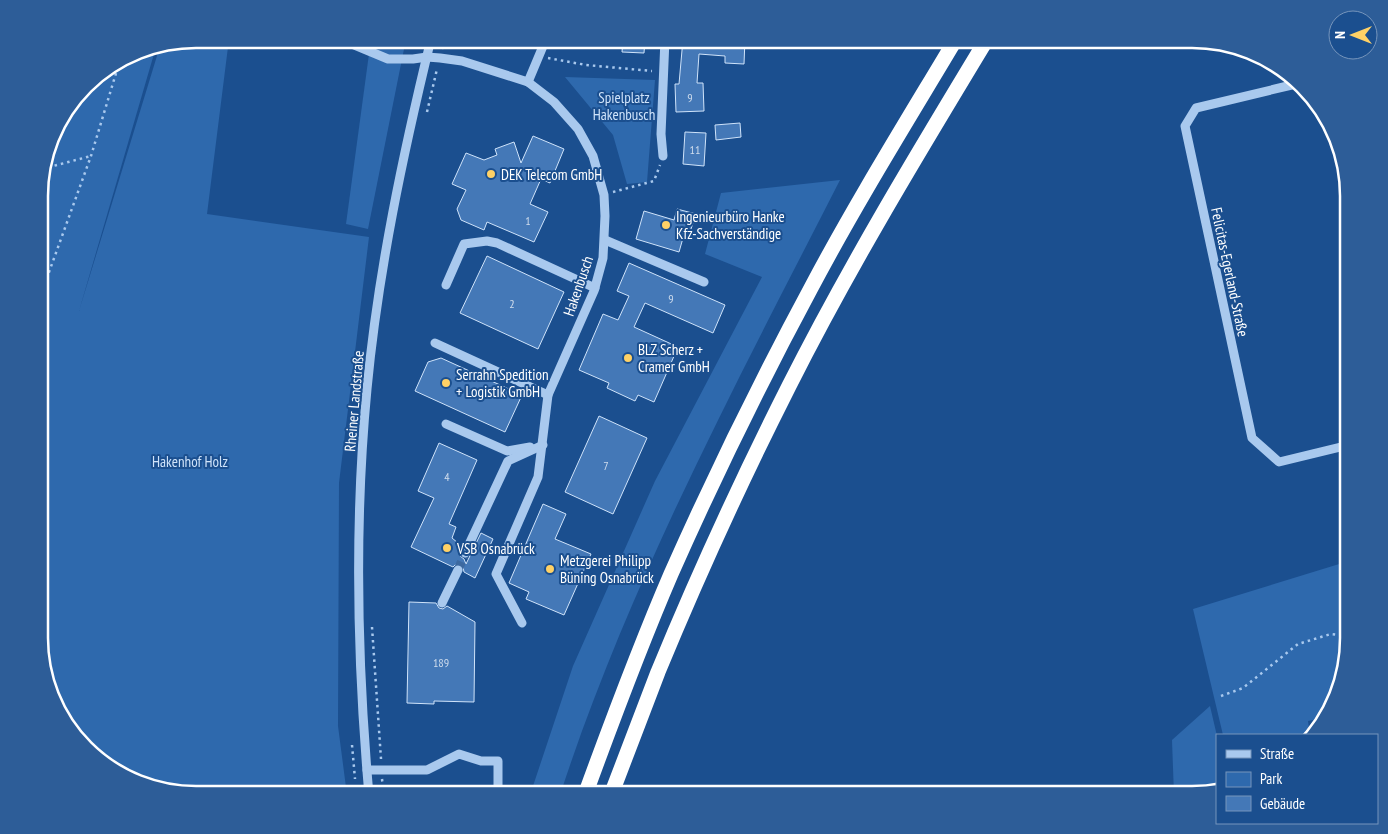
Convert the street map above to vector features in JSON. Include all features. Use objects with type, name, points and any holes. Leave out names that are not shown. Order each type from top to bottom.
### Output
[{"type":"highway","points":[[588,786],[671,573],[735,437],[811,287],[877,171],[951,48]]},
{"type":"highway","points":[[614,786],[698,577],[742,480],[790,384],[854,265],[982,48]]},
{"type":"street","name":"Hakenbusch","points":[[362,48],[388,59],[413,60],[427,57],[462,61],[528,82],[554,102],[578,129],[593,156],[604,195],[605,240],[603,258],[595,288],[548,395],[538,477],[496,574],[522,623]]},
{"type":"street","name":"Rheiner Landstraße","points":[[368,786],[360,655],[357,549],[367,390],[380,288],[399,184],[429,48]]},
{"type":"street","points":[[528,82],[542,48]]},
{"type":"street","points":[[663,156],[660,134],[664,48]]},
{"type":"street","name":"Felicitas-Egerland-Straße","points":[[1291,85],[1196,108],[1185,126],[1252,438],[1279,462],[1340,447]]},
{"type":"street","points":[[605,240],[704,282]]},
{"type":"street","points":[[446,285],[464,244],[487,241],[497,243],[595,288]]},
{"type":"street","points":[[435,342],[548,395]]},
{"type":"street","points":[[446,424],[507,451],[543,444]]},
{"type":"street","points":[[465,553],[508,461],[543,444]]},
{"type":"street","points":[[442,603],[458,570]]},
{"type":"street","points":[[367,770],[427,770],[459,754],[481,761],[498,761],[498,786]]},
{"type":"path","points":[[426,113],[442,48]]},
{"type":"path","points":[[539,57],[586,65],[663,72]]},
{"type":"path","points":[[48,275],[92,156],[117,70]]},
{"type":"path","points":[[51,167],[92,156]]},
{"type":"path","points":[[604,195],[654,181],[663,156]]},
{"type":"path","points":[[372,626],[383,786]]},
{"type":"path","points":[[1220,696],[1243,688],[1298,644],[1331,634],[1340,635]]},
{"type":"green space","name":"Hakenhof Holz","points":[[228,48],[207,214],[369,237],[339,483],[338,726],[346,786],[176,785],[139,775],[113,762],[84,736],[72,721],[63,704],[50,668],[48,639],[49,176],[59,139],[67,121],[78,105],[98,84],[121,67],[154,53],[79,311],[158,52],[176,49]]},
{"type":"green space","points":[[370,48],[404,48],[368,229],[346,224]]},
{"type":"green space","name":"Spielplatz Hakenbusch","points":[[565,77],[655,80],[647,182],[627,184],[613,135]]},
{"type":"green space","points":[[840,180],[725,406],[652,559],[588,715],[563,786],[533,786],[573,666],[655,481],[762,277],[705,254],[721,193]]},
{"type":"green space","points":[[1340,564],[1340,648],[1338,668],[1333,686],[1321,713],[1317,719],[1308,721],[1309,730],[1305,734],[1223,734],[1193,609]]},
{"type":"green space","points":[[1210,706],[1217,734],[1216,785],[1174,786],[1172,740]]},
{"type":"building","points":[[622,48],[644,48],[644,53],[622,52]]},
{"type":"building","points":[[682,48],[745,48],[744,64],[725,63],[725,56],[699,54],[697,83],[703,83],[704,111],[676,112],[675,84],[679,84]]},
{"type":"building","points":[[740,123],[741,137],[716,140],[715,125]]},
{"type":"building","points":[[685,132],[706,133],[704,166],[683,164]]},
{"type":"building","points":[[533,136],[564,149],[550,183],[541,179],[530,204],[548,212],[534,242],[487,222],[484,230],[461,220],[457,209],[466,190],[452,184],[466,153],[484,160],[497,155],[495,149],[514,142],[521,163]]},
{"type":"building","name":"Ingenieurbüro Hanke Kfz-Sachverständige","points":[[677,209],[696,214],[690,232],[685,231],[679,252],[636,239],[644,211],[674,220]]},
{"type":"building","points":[[487,256],[564,292],[538,349],[460,313]]},
{"type":"building","points":[[629,263],[725,305],[713,333],[645,303],[634,327],[678,347],[654,402],[638,395],[635,401],[607,388],[609,383],[579,370],[603,314],[618,320],[629,296],[617,291]]},
{"type":"building","points":[[441,358],[522,395],[505,432],[415,391],[428,362]]},
{"type":"building","points":[[599,416],[647,438],[613,514],[565,492]]},
{"type":"building","points":[[439,443],[477,460],[449,524],[456,527],[452,538],[458,543],[460,556],[466,564],[481,533],[493,539],[475,578],[464,572],[460,564],[453,567],[411,547],[434,498],[418,491]]},
{"type":"building","name":"Metzgerei Philipp Büning Osnabrück","points":[[543,504],[566,514],[555,539],[591,554],[564,615],[526,599],[529,592],[509,583]]},
{"type":"building","points":[[409,602],[436,603],[439,608],[443,609],[447,606],[475,622],[474,702],[434,701],[434,704],[407,703]]},
{"type":"tunnel","points":[[458,570],[465,553]]},
{"type":"place","name":"DEK Telecom GmbH","points":[[491,174]]},
{"type":"place","name":"Ingenieurbüro Hanke Kfz-Sachverständige","points":[[666,225]]},
{"type":"place","name":"BLZ Scherz + Cramer GmbH","points":[[628,358]]},
{"type":"place","name":"Serrahn Spedition + Logistik GmbH","points":[[446,383]]},
{"type":"place","name":"VSB Osnabrück","points":[[447,548]]},
{"type":"place","name":"Metzgerei Philipp Büning Osnabrück","points":[[550,569]]}]
